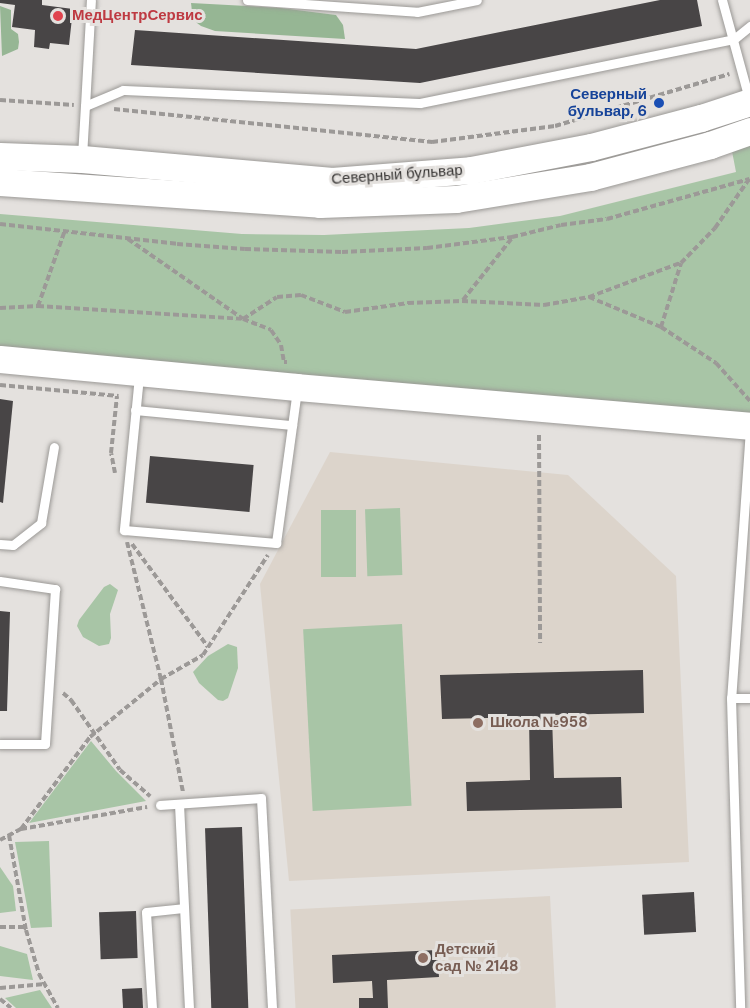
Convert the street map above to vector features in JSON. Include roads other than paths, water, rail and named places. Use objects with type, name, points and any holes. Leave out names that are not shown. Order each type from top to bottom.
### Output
[{"type":"main road","name":"Северный бульвар","points":[[0,156],[82,159],[332,181],[471,170],[591,147],[701,118],[750,102]]},
{"type":"main road","name":"Северный бульвар","points":[[0,182],[320,204],[456,200],[590,177],[710,145],[750,131]]},
{"type":"main road","points":[[0,359],[138,385],[296,375],[750,427]]},
{"type":"lane","points":[[82,159],[91,0]]},
{"type":"lane","points":[[247,0],[417,12],[477,0]]},
{"type":"lane","points":[[722,0],[750,102]]},
{"type":"lane","points":[[86,106],[123,90],[420,103],[734,39],[750,26]]},
{"type":"lane","points":[[138,385],[124,530],[276,543],[292,425],[296,375]]},
{"type":"lane","points":[[135,410],[292,425]]},
{"type":"lane","points":[[740,1008],[731,698],[750,427]]},
{"type":"lane","points":[[0,544],[14,545],[41,522],[54,447]]},
{"type":"lane","points":[[0,581],[55,589],[45,744],[0,744]]},
{"type":"lane","points":[[731,698],[750,698]]},
{"type":"lane","points":[[160,805],[261,798],[272,1008]]},
{"type":"lane","points":[[182,803],[183,908],[189,1008]]},
{"type":"lane","points":[[152,1008],[146,912],[183,908]]},
{"type":"place","name":"МедЦентрСервис","points":[[58,16]]},
{"type":"place","name":"Северный бульвар, 6","points":[[659,103]]},
{"type":"place","name":"Школа №958","points":[[478,723]]},
{"type":"place","name":"Детский сад № 2148","points":[[423,958]]}]
